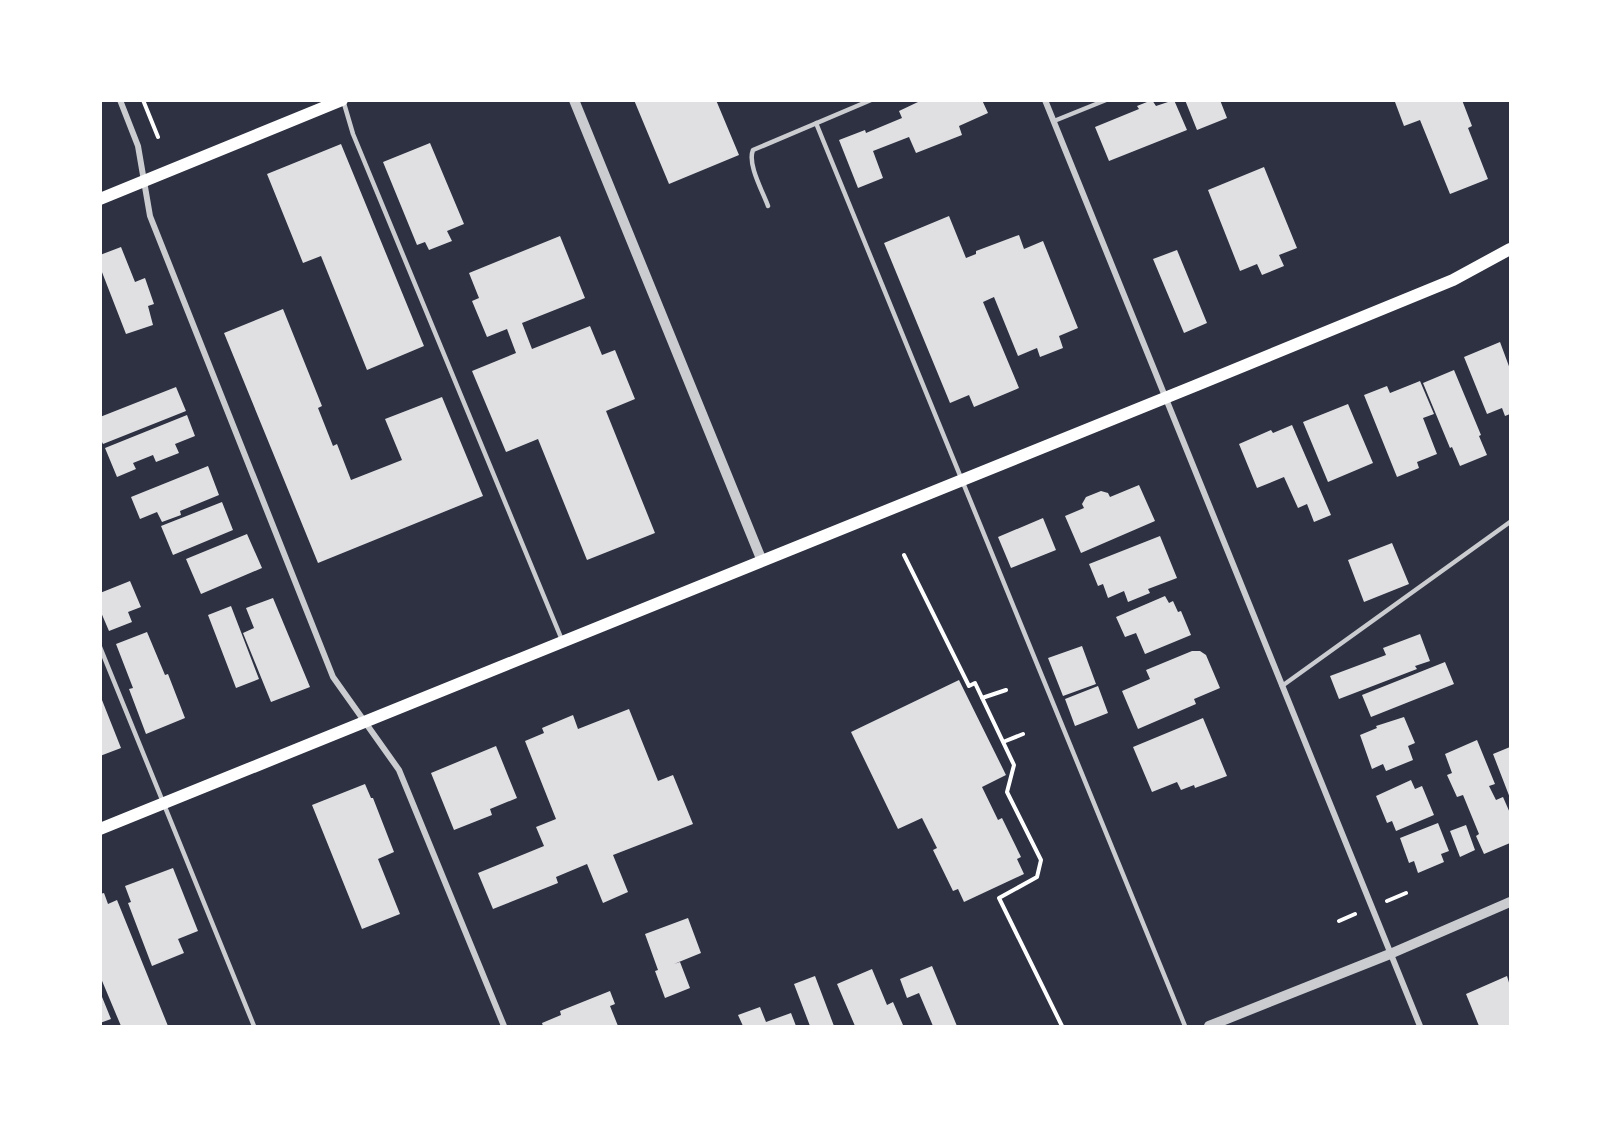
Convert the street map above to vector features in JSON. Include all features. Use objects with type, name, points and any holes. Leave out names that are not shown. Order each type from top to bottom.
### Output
[{"type":"main road","points":[[100,199],[342,100]]},
{"type":"main road","points":[[100,829],[1166,398],[1453,279],[1510,249]]},
{"type":"street","points":[[120,100],[138,146],[150,216],[333,677],[399,770],[504,1026]]},
{"type":"street","points":[[574,100],[762,561]]},
{"type":"street","points":[[1046,100],[1420,1026]]},
{"type":"street","points":[[1209,1026],[1390,954],[1510,902]]},
{"type":"lane","points":[[342,100],[353,134],[563,642]]},
{"type":"lane","points":[[768,206],[752,163],[753,150],[870,100]]},
{"type":"lane","points":[[1054,121],[1106,100]]},
{"type":"lane","points":[[816,123],[1185,1026]]},
{"type":"lane","points":[[1282,686],[1510,522]]},
{"type":"lane","points":[[100,647],[254,1026]]},
{"type":"path","points":[[143,100],[158,137]]},
{"type":"path","points":[[904,555],[969,686],[975,683],[1014,765],[1007,792],[1041,860],[1037,878],[999,898],[1062,1026]]},
{"type":"path","points":[[982,698],[1006,690]]},
{"type":"path","points":[[1003,742],[1023,734]]},
{"type":"building","points":[[634,100],[716,100],[739,155],[669,184]]},
{"type":"building","points":[[917,100],[982,100],[988,113],[959,126],[962,135],[916,153],[909,137],[873,151],[883,178],[858,188],[839,140],[865,130],[866,133],[902,118],[899,111],[918,102]]},
{"type":"building","points":[[1152,100],[1156,106],[1174,100],[1187,130],[1109,161],[1095,127],[1139,109],[1137,106]]},
{"type":"building","points":[[1185,100],[1220,100],[1227,118],[1197,130]]},
{"type":"building","points":[[1398,100],[1462,100],[1472,126],[1468,128],[1488,179],[1450,194],[1420,120],[1404,126],[1395,102]]},
{"type":"building","points":[[430,143],[464,224],[447,231],[452,241],[429,250],[425,242],[417,245],[383,162]]},
{"type":"building","points":[[341,144],[424,346],[367,370],[321,256],[303,263],[267,174]]},
{"type":"building","points":[[1264,167],[1297,248],[1279,255],[1284,266],[1262,275],[1257,264],[1240,271],[1208,190]]},
{"type":"building","points":[[949,216],[966,258],[976,254],[976,251],[1019,235],[1024,249],[1043,241],[1078,328],[1059,336],[1063,348],[1040,357],[1037,348],[1018,356],[994,297],[983,302],[1019,388],[974,407],[969,395],[950,403],[884,243]]},
{"type":"building","points":[[560,236],[585,298],[522,323],[532,349],[590,326],[602,355],[615,350],[635,399],[606,411],[655,533],[587,560],[538,439],[506,452],[472,371],[516,353],[507,329],[487,337],[472,301],[479,298],[469,273]]},
{"type":"building","points":[[121,247],[135,282],[145,278],[154,304],[148,306],[153,325],[126,334],[100,267],[100,255]]},
{"type":"building","points":[[1177,250],[1207,323],[1184,333],[1153,259]]},
{"type":"building","points":[[283,309],[322,406],[318,408],[333,446],[337,444],[351,480],[402,460],[385,419],[442,397],[483,496],[318,563],[224,333]]},
{"type":"building","points":[[1500,342],[1510,369],[1510,414],[1505,416],[1502,408],[1487,414],[1464,357]]},
{"type":"building","points":[[1454,370],[1487,455],[1460,466],[1452,447],[1450,448],[1423,383]]},
{"type":"building","points":[[1420,381],[1434,414],[1423,418],[1437,454],[1417,462],[1419,468],[1397,477],[1364,395],[1387,386],[1390,393]]},
{"type":"building","points":[[176,387],[186,411],[103,444],[100,438],[100,417]]},
{"type":"building","points":[[1348,404],[1373,463],[1328,482],[1303,422]]},
{"type":"building","points":[[187,415],[195,436],[175,444],[179,453],[156,462],[153,455],[133,463],[136,469],[117,477],[105,448]]},
{"type":"building","points":[[1292,425],[1331,515],[1314,522],[1307,504],[1298,508],[1284,477],[1257,488],[1239,444],[1271,430],[1273,433]]},
{"type":"building","points":[[208,466],[219,495],[180,511],[181,515],[162,522],[157,512],[140,519],[131,497]]},
{"type":"building","points":[[1139,485],[1155,521],[1081,553],[1065,516],[1084,508],[1082,504],[1086,497],[1101,491],[1108,493],[1110,497]]},
{"type":"building","points":[[222,502],[233,530],[173,555],[161,526]]},
{"type":"building","points":[[1043,518],[1056,550],[1011,568],[998,537]]},
{"type":"building","points":[[247,534],[262,568],[201,594],[186,559]]},
{"type":"building","points":[[1160,536],[1177,578],[1148,589],[1150,593],[1128,602],[1124,591],[1108,598],[1103,584],[1098,586],[1089,564]]},
{"type":"building","points":[[1392,543],[1409,584],[1364,602],[1348,560]]},
{"type":"building","points":[[130,581],[141,607],[128,612],[132,622],[109,631],[100,610],[100,593]]},
{"type":"building","points":[[1165,596],[1169,603],[1173,601],[1178,612],[1181,611],[1191,635],[1145,654],[1136,633],[1125,637],[1116,617]]},
{"type":"building","points":[[273,598],[310,687],[271,702],[243,633],[254,628],[246,608]]},
{"type":"building","points":[[231,606],[259,679],[236,688],[208,615]]},
{"type":"building","points":[[147,632],[165,675],[168,674],[185,718],[146,734],[129,689],[133,688],[116,644]]},
{"type":"building","points":[[1420,634],[1430,661],[1415,666],[1417,669],[1339,699],[1330,676],[1386,655],[1383,648]]},
{"type":"building","points":[[1082,646],[1096,684],[1063,696],[1048,658]]},
{"type":"building","points":[[1192,651],[1200,651],[1206,655],[1220,688],[1194,699],[1196,704],[1138,729],[1122,691],[1150,679],[1146,670]]},
{"type":"building","points":[[1445,662],[1454,684],[1371,717],[1362,695]]},
{"type":"building","points":[[959,680],[1006,775],[982,787],[998,820],[1002,818],[1021,857],[1017,859],[1024,874],[964,902],[958,889],[953,891],[933,850],[937,848],[922,818],[898,829],[851,732]]},
{"type":"building","points":[[1098,686],[1108,713],[1075,726],[1065,699]]},
{"type":"building","points":[[100,695],[121,748],[100,756]]},
{"type":"building","points":[[629,709],[658,781],[673,775],[693,824],[613,855],[628,892],[603,903],[587,864],[556,877],[558,883],[493,909],[478,873],[544,846],[536,827],[556,819],[525,741],[544,733],[542,728],[573,715],[578,729]]},
{"type":"building","points":[[1404,717],[1415,743],[1408,746],[1413,760],[1386,771],[1383,764],[1372,769],[1360,735],[1377,728],[1376,726]]},
{"type":"building","points":[[1203,718],[1227,776],[1195,788],[1194,785],[1181,790],[1177,782],[1152,792],[1133,747]]},
{"type":"building","points":[[1477,740],[1495,784],[1489,786],[1496,800],[1503,797],[1510,813],[1510,843],[1484,854],[1476,836],[1479,834],[1463,795],[1457,797],[1447,775],[1452,773],[1445,754]]},
{"type":"building","points":[[496,746],[517,798],[490,809],[492,815],[454,830],[431,773]]},
{"type":"building","points":[[1510,747],[1510,798],[1493,754]]},
{"type":"building","points":[[1411,780],[1415,789],[1422,786],[1434,815],[1396,831],[1392,821],[1387,823],[1376,796]]},
{"type":"building","points":[[365,784],[373,798],[394,852],[378,859],[400,914],[362,929],[312,805]]},
{"type":"building","points":[[1438,823],[1449,851],[1441,854],[1444,862],[1418,873],[1414,861],[1409,863],[1400,838]]},
{"type":"building","points":[[1466,825],[1475,850],[1460,857],[1450,831]]},
{"type":"building","points":[[173,868],[198,931],[178,939],[184,953],[152,966],[128,903],[131,902],[125,886]]},
{"type":"building","points":[[104,893],[108,904],[117,900],[168,1026],[121,1026],[100,976],[100,894]]},
{"type":"building","points":[[688,918],[701,953],[674,964],[680,962],[690,988],[665,998],[645,934]]},
{"type":"building","points":[[932,966],[957,1026],[933,1026],[919,993],[907,998],[900,979]]},
{"type":"building","points":[[872,969],[887,1005],[893,1002],[903,1025],[855,1026],[837,984]]},
{"type":"building","points":[[815,976],[834,1026],[810,1026],[794,984]]},
{"type":"building","points":[[1507,976],[1510,986],[1510,1026],[1479,1026],[1466,994]]},
{"type":"building","points":[[610,991],[615,1004],[610,1006],[618,1026],[543,1026],[542,1023],[561,1015],[560,1011]]},
{"type":"building","points":[[100,992],[111,1019],[100,1023]]},
{"type":"building","points":[[760,1007],[766,1022],[791,1013],[796,1026],[743,1026],[738,1015]]}]
